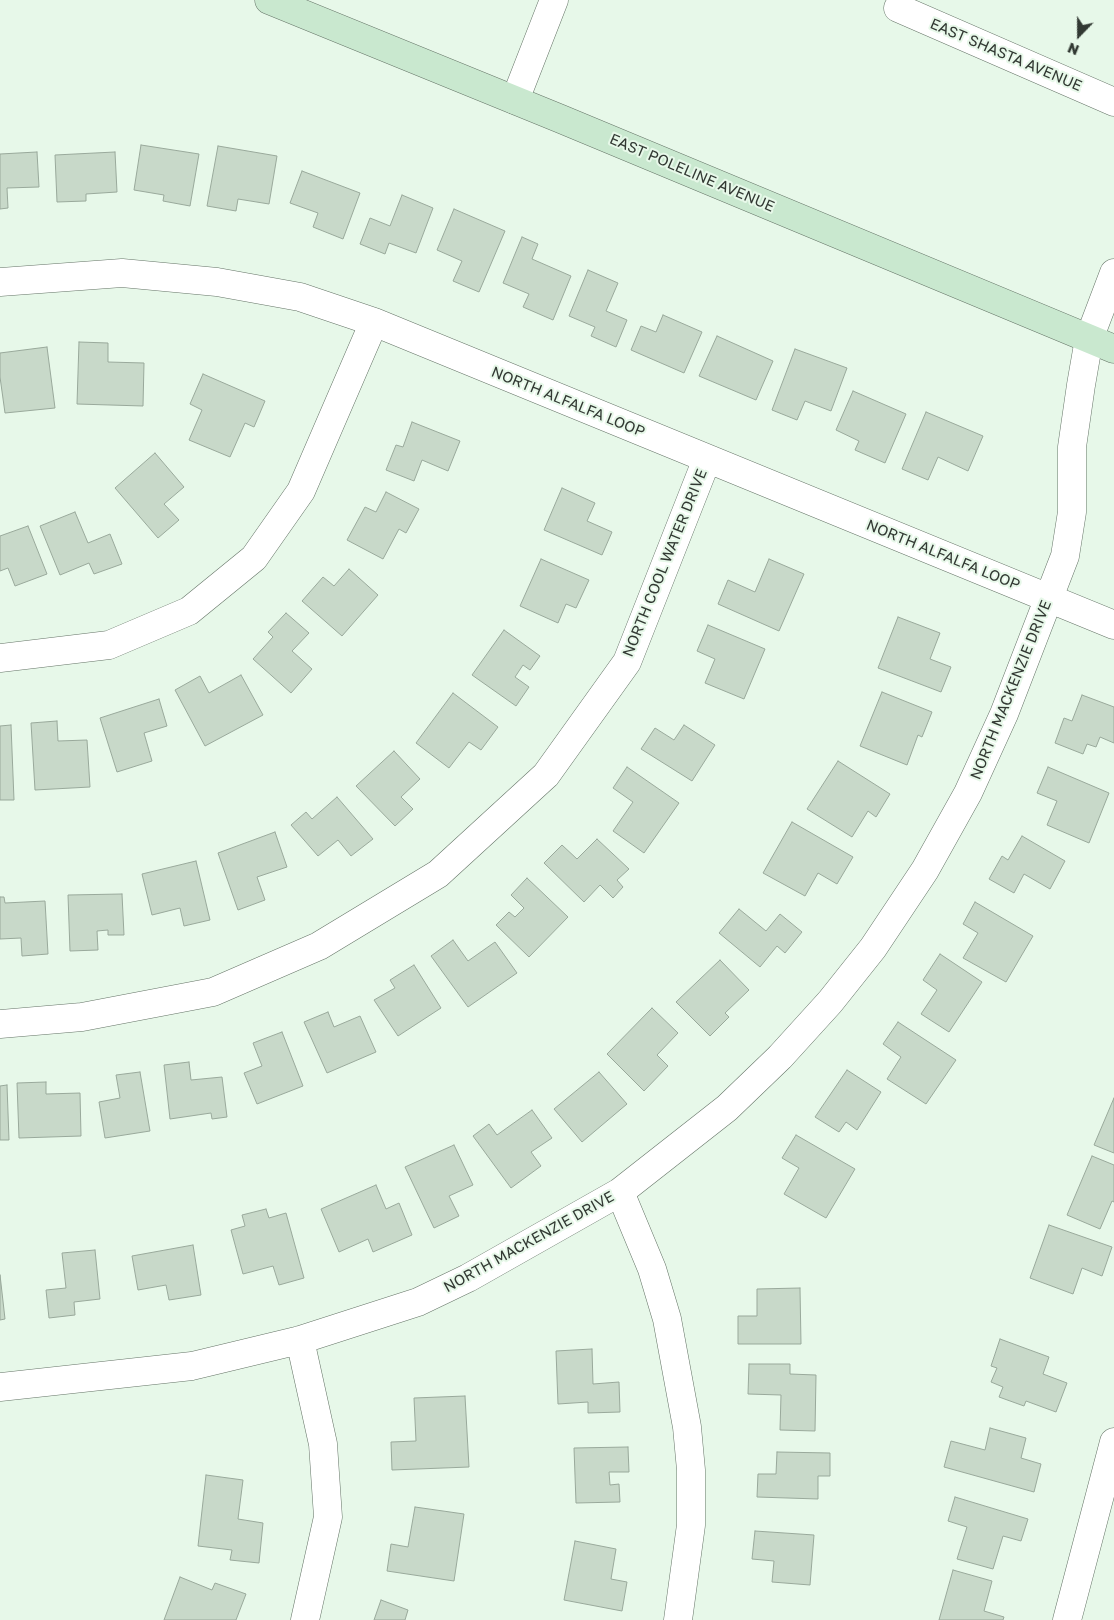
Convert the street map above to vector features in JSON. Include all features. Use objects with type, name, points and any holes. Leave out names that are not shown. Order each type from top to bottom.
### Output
[{"type":"main road","name":"EAST POLELINE AVENUE","points":[[269,0],[1114,349]]},
{"type":"street","points":[[515,100],[554,0]]},
{"type":"street","name":"EAST SHASTA AVENUE","points":[[898,8],[1114,102]]},
{"type":"street","name":"NORTH ALFALFA LOOP","points":[[0,282],[122,273],[218,282],[300,297],[374,322],[1114,625]]},
{"type":"street","name":"NORTH MACKENZIE DRIVE","points":[[0,1387],[192,1366],[300,1340],[418,1302],[468,1278],[620,1192],[727,1108],[780,1057],[830,1002],[873,948],[925,870],[968,793],[1004,714],[1065,556],[1072,512],[1072,447],[1089,339],[1114,273]]},
{"type":"street","points":[[0,658],[109,645],[189,611],[254,558],[301,490],[374,322]]},
{"type":"street","name":"NORTH COOL WATER DRIVE","points":[[0,1024],[82,1017],[213,992],[320,946],[438,874],[546,775],[627,662],[707,459]]},
{"type":"street","points":[[620,1192],[652,1269],[667,1318],[687,1427],[692,1470],[691,1525],[678,1620]]},
{"type":"street","points":[[300,1340],[323,1444],[328,1517],[305,1620]]},
{"type":"street","points":[[1067,1620],[1114,1442]]},
{"type":"building","points":[[141,145],[199,154],[190,206],[163,201],[164,195],[134,190]]},
{"type":"building","points":[[218,146],[277,156],[269,204],[238,199],[236,211],[207,206]]},
{"type":"building","points":[[37,152],[39,187],[7,188],[8,208],[0,209],[0,154]]},
{"type":"building","points":[[115,152],[117,192],[86,194],[86,201],[57,202],[55,155]]},
{"type":"building","points":[[302,171],[360,193],[343,239],[313,227],[318,213],[290,203]]},
{"type":"building","points":[[402,195],[433,208],[416,253],[389,243],[385,254],[360,244],[370,218],[390,226]]},
{"type":"building","points":[[454,209],[505,231],[479,292],[453,281],[462,261],[437,250]]},
{"type":"building","points":[[522,237],[538,244],[532,259],[571,276],[553,320],[523,307],[529,294],[503,283]]},
{"type":"building","points":[[588,270],[618,283],[606,311],[627,320],[616,347],[591,336],[595,327],[569,316]]},
{"type":"building","points":[[663,315],[702,332],[684,373],[631,350],[641,326],[656,332]]},
{"type":"building","points":[[717,336],[773,361],[756,400],[699,376]]},
{"type":"building","points":[[79,342],[108,343],[108,362],[144,363],[143,406],[77,404]]},
{"type":"building","points":[[47,347],[55,408],[5,413],[0,377],[0,353]]},
{"type":"building","points":[[795,349],[847,368],[831,411],[805,401],[797,420],[772,410]]},
{"type":"building","points":[[203,374],[265,401],[254,427],[245,423],[230,457],[189,440],[202,410],[190,404]]},
{"type":"building","points":[[853,391],[906,414],[885,463],[855,450],[859,441],[836,430]]},
{"type":"building","points":[[926,412],[983,436],[968,471],[938,457],[928,480],[902,469]]},
{"type":"building","points":[[412,422],[460,441],[448,471],[422,460],[414,481],[386,470],[396,445],[403,447]]},
{"type":"building","points":[[155,453],[184,487],[164,504],[179,520],[158,538],[115,488]]},
{"type":"building","points":[[562,488],[595,503],[587,521],[612,532],[602,555],[544,530]]},
{"type":"building","points":[[386,492],[419,509],[406,533],[399,529],[383,559],[347,540],[365,507],[376,512]]},
{"type":"building","points":[[75,512],[88,543],[110,534],[122,564],[94,574],[89,563],[60,575],[40,526]]},
{"type":"building","points":[[28,526],[47,574],[15,586],[8,568],[0,571],[0,536]]},
{"type":"building","points":[[541,559],[589,580],[576,608],[566,604],[558,623],[520,606]]},
{"type":"building","points":[[769,559],[804,574],[779,631],[718,604],[728,580],[755,592]]},
{"type":"building","points":[[349,569],[378,595],[342,636],[302,601],[323,577],[334,586]]},
{"type":"building","points":[[286,613],[309,633],[292,651],[312,669],[291,693],[253,659],[273,637],[268,632]]},
{"type":"building","points":[[898,617],[940,633],[930,659],[951,667],[941,692],[878,668]]},
{"type":"building","points":[[708,625],[765,649],[744,699],[705,683],[715,659],[697,651]]},
{"type":"building","points":[[504,630],[540,656],[530,670],[523,665],[515,677],[529,687],[516,706],[472,675]]},
{"type":"building","points":[[241,675],[263,715],[205,746],[175,690],[200,676],[209,693]]},
{"type":"building","points":[[882,692],[932,712],[922,737],[918,735],[907,765],[860,746]]},
{"type":"building","points":[[453,693],[498,727],[481,750],[469,742],[449,768],[416,743]]},
{"type":"building","points":[[1082,695],[1114,707],[1114,743],[1100,737],[1096,747],[1087,744],[1083,754],[1055,743],[1064,718],[1072,721]]},
{"type":"building","points":[[159,699],[167,726],[144,733],[152,761],[117,772],[100,718]]},
{"type":"building","points":[[57,721],[58,741],[87,740],[90,787],[35,790],[31,723]]},
{"type":"building","points":[[11,725],[14,800],[0,800],[0,726]]},
{"type":"building","points":[[684,725],[715,745],[692,781],[641,749],[655,728],[674,740]]},
{"type":"building","points":[[394,751],[420,779],[401,797],[413,809],[395,826],[356,786]]},
{"type":"building","points":[[838,761],[890,794],[876,817],[868,811],[852,837],[807,809]]},
{"type":"building","points":[[627,767],[679,803],[644,853],[613,831],[633,802],[613,788]]},
{"type":"building","points":[[1048,767],[1109,793],[1089,843],[1047,825],[1057,801],[1037,793]]},
{"type":"building","points":[[337,797],[373,839],[351,856],[338,840],[318,856],[291,825],[306,812],[312,819]]},
{"type":"building","points":[[792,822],[853,857],[837,884],[818,873],[805,896],[763,873]]},
{"type":"building","points":[[275,832],[287,867],[257,877],[265,900],[238,910],[218,853]]},
{"type":"building","points":[[1022,836],[1065,861],[1050,889],[1024,874],[1014,893],[989,879],[1002,856],[1008,860]]},
{"type":"building","points":[[597,839],[629,869],[617,880],[623,887],[613,898],[600,885],[584,902],[544,863],[562,845],[577,859]]},
{"type":"building","points":[[196,861],[210,920],[184,926],[180,908],[152,915],[142,874]]},
{"type":"building","points":[[527,878],[568,917],[529,957],[496,925],[509,912],[515,917],[524,908],[511,895]]},
{"type":"building","points":[[122,894],[124,935],[108,935],[108,930],[97,931],[98,950],[70,951],[68,895]]},
{"type":"building","points":[[0,897],[4,897],[5,903],[45,901],[48,954],[22,956],[21,938],[0,939]]},
{"type":"building","points":[[975,902],[1033,936],[1006,982],[963,958],[978,933],[963,924]]},
{"type":"building","points":[[739,909],[766,931],[780,914],[802,932],[785,953],[777,946],[760,967],[719,933]]},
{"type":"building","points":[[453,940],[468,961],[495,942],[517,973],[468,1007],[431,956]]},
{"type":"building","points":[[940,954],[982,982],[949,1032],[921,1014],[937,990],[923,980]]},
{"type":"building","points":[[720,960],[749,990],[725,1013],[729,1017],[710,1036],[676,1002]]},
{"type":"building","points":[[414,965],[441,1008],[398,1036],[374,1000],[395,988],[390,980]]},
{"type":"building","points":[[652,1008],[678,1033],[657,1055],[668,1066],[644,1091],[607,1054]]},
{"type":"building","points":[[328,1012],[334,1027],[360,1016],[376,1052],[327,1073],[304,1022]]},
{"type":"building","points":[[898,1022],[956,1060],[926,1104],[887,1079],[901,1057],[883,1044]]},
{"type":"building","points":[[282,1032],[303,1086],[257,1104],[244,1073],[262,1066],[253,1043]]},
{"type":"building","points":[[189,1062],[191,1080],[222,1077],[227,1117],[212,1119],[211,1113],[170,1119],[164,1065]]},
{"type":"building","points":[[847,1070],[881,1092],[857,1130],[846,1122],[839,1132],[815,1117]]},
{"type":"building","points":[[140,1072],[150,1131],[105,1138],[99,1102],[120,1098],[116,1075]]},
{"type":"building","points":[[599,1072],[627,1104],[582,1142],[554,1109]]},
{"type":"building","points":[[46,1082],[46,1094],[80,1093],[81,1136],[19,1138],[17,1083]]},
{"type":"building","points":[[7,1085],[9,1140],[0,1140],[0,1086]]},
{"type":"building","points":[[1114,1098],[1114,1153],[1094,1145]]},
{"type":"building","points":[[532,1110],[552,1138],[531,1152],[541,1166],[511,1188],[473,1136],[489,1124],[497,1135]]},
{"type":"building","points":[[796,1135],[855,1169],[826,1218],[784,1194],[799,1168],[782,1158]]},
{"type":"building","points":[[454,1145],[473,1185],[449,1196],[459,1216],[434,1228],[405,1167]]},
{"type":"building","points":[[1092,1156],[1114,1165],[1114,1202],[1112,1201],[1100,1229],[1067,1215]]},
{"type":"building","points":[[376,1185],[386,1209],[399,1203],[412,1235],[373,1252],[368,1239],[339,1252],[321,1209]]},
{"type":"building","points":[[266,1209],[269,1218],[286,1213],[304,1278],[279,1285],[273,1266],[243,1274],[231,1230],[245,1226],[242,1215]]},
{"type":"building","points":[[1049,1225],[1112,1247],[1102,1276],[1082,1268],[1073,1294],[1030,1278]]},
{"type":"building","points":[[193,1245],[201,1295],[169,1300],[166,1285],[138,1290],[132,1256]]},
{"type":"building","points":[[95,1250],[100,1299],[74,1302],[75,1315],[49,1318],[46,1290],[66,1288],[62,1253]]},
{"type":"building","points":[[0,1275],[5,1319],[0,1320]]},
{"type":"building","points":[[800,1288],[801,1344],[738,1344],[738,1316],[757,1316],[757,1289]]},
{"type":"building","points":[[1000,1339],[1049,1357],[1043,1374],[1067,1383],[1056,1412],[1026,1401],[1024,1406],[999,1397],[1003,1387],[991,1382],[997,1368],[991,1366]]},
{"type":"building","points":[[592,1349],[593,1384],[619,1382],[620,1412],[588,1413],[588,1402],[558,1404],[556,1351]]},
{"type":"building","points":[[749,1364],[790,1364],[790,1374],[816,1375],[815,1431],[780,1430],[781,1395],[748,1394]]},
{"type":"building","points":[[465,1396],[469,1467],[392,1470],[391,1442],[416,1441],[414,1398]]},
{"type":"building","points":[[990,1428],[1026,1438],[1021,1458],[1041,1464],[1034,1492],[944,1467],[951,1441],[985,1450]]},
{"type":"building","points":[[628,1447],[629,1472],[609,1472],[610,1485],[619,1484],[620,1502],[576,1503],[574,1448]]},
{"type":"building","points":[[777,1452],[830,1453],[830,1476],[818,1476],[818,1499],[757,1497],[758,1474],[776,1474]]},
{"type":"building","points":[[206,1475],[243,1480],[238,1519],[263,1523],[259,1563],[230,1560],[232,1550],[198,1546]]},
{"type":"building","points":[[955,1497],[1028,1519],[1021,1541],[1003,1536],[993,1569],[957,1559],[967,1527],[948,1521]]},
{"type":"building","points":[[415,1507],[464,1514],[454,1581],[387,1571],[391,1544],[408,1547]]},
{"type":"building","points":[[755,1531],[814,1535],[810,1585],[772,1582],[774,1561],[752,1559]]},
{"type":"building","points":[[575,1541],[616,1549],[611,1579],[627,1582],[622,1611],[564,1600]]},
{"type":"building","points":[[953,1570],[992,1581],[984,1611],[1004,1617],[1003,1620],[939,1620]]},
{"type":"building","points":[[180,1577],[212,1590],[215,1583],[246,1594],[236,1620],[164,1620]]},
{"type":"building","points":[[381,1600],[408,1610],[405,1620],[374,1620]]}]
